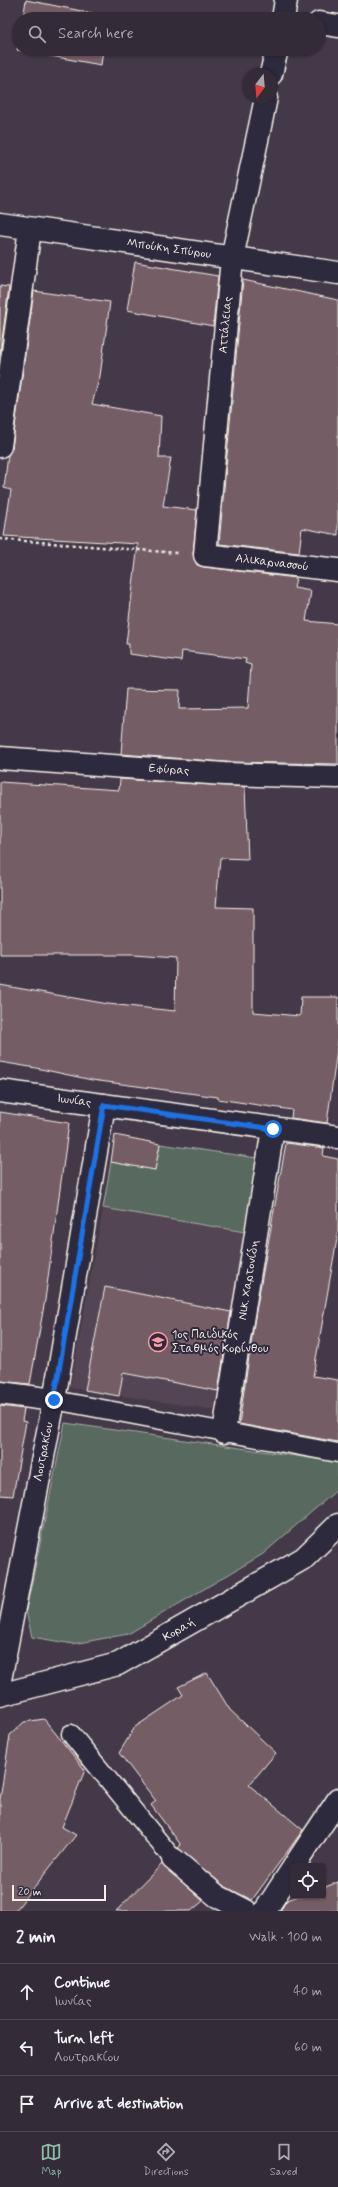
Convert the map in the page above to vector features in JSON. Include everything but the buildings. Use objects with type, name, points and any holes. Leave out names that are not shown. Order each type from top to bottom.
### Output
[{"type":"street","points":[[326,24],[338,26]]},
{"type":"street","points":[[272,68],[275,56]]},
{"type":"street","name":"Αττάλειας","points":[[205,555],[232,258],[265,104]]},
{"type":"street","name":"Μπούκη Σπύρου","points":[[0,224],[338,273]]},
{"type":"street","points":[[0,446],[30,229]]},
{"type":"street","name":"Αλικαρνασσού","points":[[205,555],[338,570]]},
{"type":"street","name":"Εφύρας","points":[[0,758],[224,774],[338,777]]},
{"type":"street","name":"Ιωνίας","points":[[0,1091],[338,1137]]},
{"type":"street","name":"Λουτρακίου","points":[[0,1680],[2,1654],[54,1400],[104,1105]]},
{"type":"street","name":"Νικ. Χαρτονίδη","points":[[224,1432],[273,1129]]},
{"type":"street","points":[[0,1393],[54,1400],[338,1453]]},
{"type":"street","name":"Κοραή","points":[[0,1695],[118,1664],[304,1558],[338,1525]]},
{"type":"street","points":[[71,1734],[172,1859],[217,1896],[246,1911]]},
{"type":"street","points":[[297,1863],[338,1800]]},
{"type":"street","points":[[265,1911],[290,1873]]},
{"type":"path","points":[[0,539],[205,555]]},
{"type":"shaded area","points":[[103,1208],[245,1232],[215,1410],[70,1388]]},
{"type":"green space","points":[[160,1144],[257,1158],[245,1232],[103,1208],[111,1162],[155,1170]]},
{"type":"green space","points":[[65,1423],[338,1462],[338,1489],[263,1554],[128,1634],[73,1644],[32,1637],[26,1611]]},
{"type":"place","name":"1ος Παιδικός Σταθμός Κορίνθου","points":[[158,1342]]},
{"type":"route","points":[[54,1400],[104,1105],[273,1129]]}]
